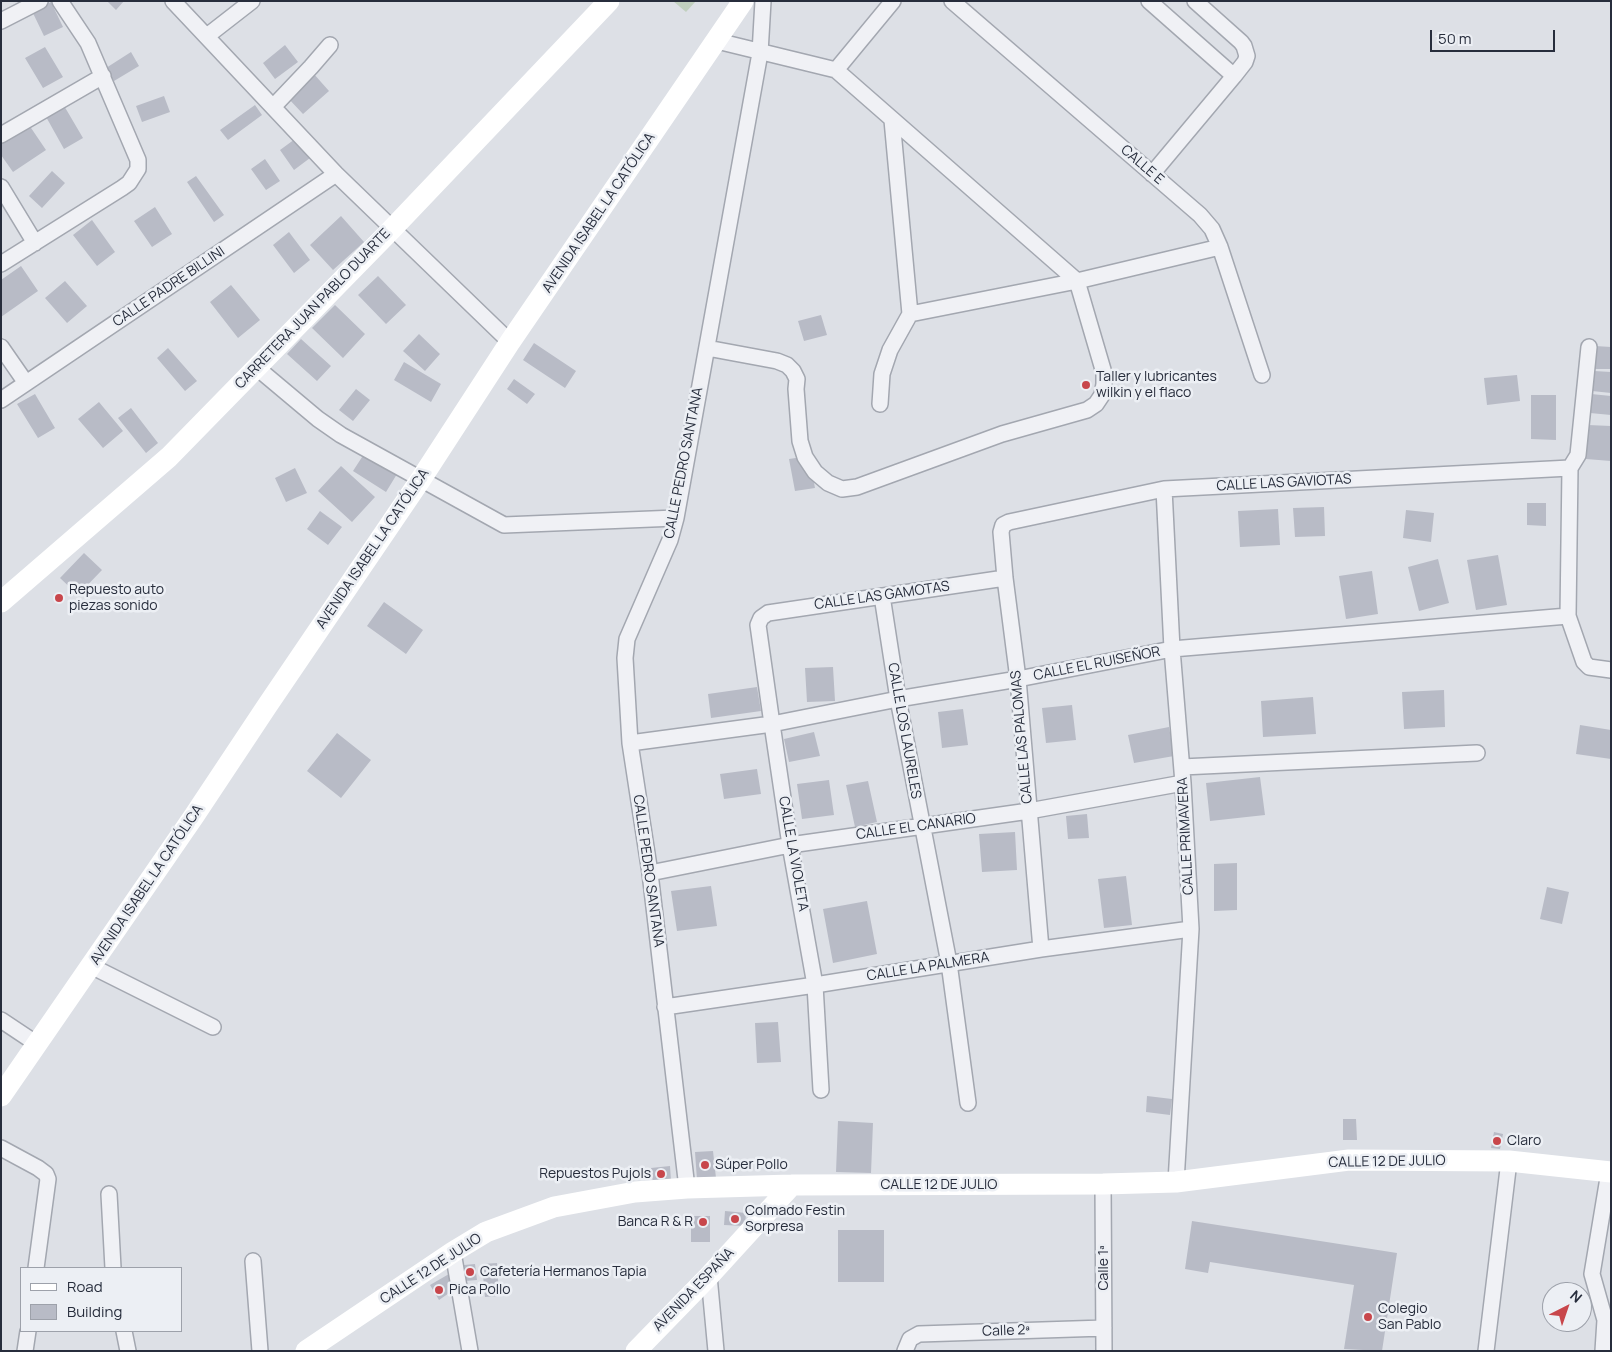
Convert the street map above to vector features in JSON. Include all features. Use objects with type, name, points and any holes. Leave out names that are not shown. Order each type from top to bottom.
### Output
[{"type":"main road","name":"CARRETERA JUAN PABLO DUARTE","points":[[1,602],[169,457],[392,229],[609,1]]},
{"type":"main road","name":"AVENIDA ISABEL LA CATÓLICA","points":[[1,1096],[421,479],[510,342],[743,1]]},
{"type":"main road","name":"CALLE 12 DE JULIO","points":[[306,1351],[453,1252],[486,1232],[554,1207],[635,1192],[687,1188],[792,1185],[1176,1182],[1349,1160],[1509,1161],[1610,1172]]},
{"type":"main road","name":"AVENIDA ESPAÑA","points":[[636,1351],[709,1276],[792,1185]]},
{"type":"street","points":[[1,21],[40,1]]},
{"type":"street","points":[[1,264],[122,188],[129,183],[138,169],[138,160],[88,42],[60,1]]},
{"type":"street","points":[[173,1],[336,174],[510,342]]},
{"type":"street","points":[[206,36],[252,1]]},
{"type":"street","name":"CALLE PEDRO SANTANA","points":[[687,1188],[650,873],[630,743],[625,658],[627,639],[670,540],[676,518],[760,53],[763,1]]},
{"type":"street","points":[[836,70],[893,1]]},
{"type":"street","name":"CALLE E","points":[[952,1],[1200,215],[1212,229],[1220,246],[1262,375]]},
{"type":"street","points":[[1149,1],[1234,76]]},
{"type":"street","points":[[1152,174],[1245,62],[1246,52],[1241,42],[1195,1]]},
{"type":"street","points":[[707,348],[777,361],[787,365],[793,371],[797,379],[800,441],[805,457],[815,472],[828,483],[842,489],[857,487],[1002,434],[1087,410],[1096,404],[1102,395],[1104,384],[1104,373],[1077,281],[836,70],[717,41]]},
{"type":"street","points":[[272,107],[311,67],[330,44]]},
{"type":"street","points":[[1,134],[103,76]]},
{"type":"street","points":[[880,404],[882,374],[890,350],[910,314],[892,120]]},
{"type":"street","name":"CALLE PADRE BILLINI","points":[[1,400],[336,174]]},
{"type":"street","points":[[1,187],[35,243]]},
{"type":"street","points":[[910,314],[1077,281],[1220,246]]},
{"type":"street","points":[[1589,347],[1578,455],[1570,468],[1568,616],[1584,662],[1589,667],[1611,670]]},
{"type":"street","points":[[1,348],[26,383]]},
{"type":"street","points":[[256,368],[318,419],[341,435],[504,525],[676,518]]},
{"type":"street","name":"CALLE LAS GAVIOTAS","points":[[1003,525],[1009,522],[1164,490],[1570,468]]},
{"type":"street","name":"CALLE PRIMAVERA","points":[[1164,490],[1172,649],[1182,766],[1191,928],[1176,1182]]},
{"type":"street","name":"CALLE LAS PALOMAS","points":[[1003,525],[1001,532],[1005,578],[1018,679],[1041,949]]},
{"type":"street","name":"CALLE LAS GAMOTAS","points":[[761,618],[768,613],[1005,578]]},
{"type":"street","name":"CALLE LOS LAURELES","points":[[882,596],[898,700],[948,963],[968,1103]]},
{"type":"street","name":"CALLE EL RUISEÑOR","points":[[630,743],[772,724],[1172,649],[1568,616]]},
{"type":"street","name":"CALLE LA VIOLETA","points":[[761,618],[758,624],[772,724],[790,845],[815,985],[821,1090]]},
{"type":"street","points":[[1182,766],[1477,754]]},
{"type":"street","name":"CALLE EL CANARIO","points":[[650,873],[790,845],[1029,811],[1183,784]]},
{"type":"street","name":"CALLE LA PALMERA","points":[[665,1007],[1041,949],[1191,928]]},
{"type":"street","points":[[91,966],[213,1027]]},
{"type":"street","points":[[1,1020],[37,1044]]},
{"type":"street","points":[[1,1148],[38,1168],[46,1174],[48,1179],[36,1267]]},
{"type":"street","points":[[1486,1351],[1509,1161]]},
{"type":"street","points":[[1603,1351],[1605,1320],[1592,1274],[1610,1172]]},
{"type":"street","name":"Calle 1ª","points":[[1104,1184],[1104,1351]]},
{"type":"street","points":[[109,1194],[113,1267]]},
{"type":"street","points":[[453,1252],[470,1351]]},
{"type":"street","points":[[253,1261],[260,1351]]},
{"type":"street","points":[[709,1276],[716,1351]]},
{"type":"street","name":"Calle 2ª","points":[[908,1345],[918,1334],[1104,1328]]},
{"type":"street","points":[[25,1351],[28,1332]]},
{"type":"street","points":[[124,1332],[128,1351]]},
{"type":"green space","points":[[673,1],[696,1],[686,12]]},
{"type":"building","points":[[107,1],[124,1],[116,10]]},
{"type":"building","points":[[51,2],[63,27],[44,36],[32,11]]},
{"type":"building","points":[[285,45],[298,62],[275,79],[263,63]]},
{"type":"building","points":[[45,47],[63,77],[43,88],[25,58]]},
{"type":"building","points":[[131,52],[139,66],[114,81],[106,68]]},
{"type":"building","points":[[313,73],[329,91],[303,114],[287,97]]},
{"type":"building","points":[[164,96],[170,112],[142,122],[136,106]]},
{"type":"building","points":[[63,104],[83,138],[64,149],[45,115]]},
{"type":"building","points":[[255,105],[262,115],[228,140],[220,130]]},
{"type":"building","points":[[27,122],[46,150],[13,172],[1,155],[1,139]]},
{"type":"building","points":[[295,139],[310,158],[294,170],[280,150]]},
{"type":"building","points":[[265,159],[280,181],[266,190],[251,169]]},
{"type":"building","points":[[52,171],[65,183],[42,208],[29,196]]},
{"type":"building","points":[[196,176],[224,215],[214,222],[187,182]]},
{"type":"building","points":[[155,207],[172,234],[152,247],[134,221]]},
{"type":"building","points":[[341,216],[364,242],[333,270],[310,245]]},
{"type":"building","points":[[92,220],[115,252],[97,266],[73,235]]},
{"type":"building","points":[[289,232],[310,260],[294,273],[273,245]]},
{"type":"building","points":[[21,266],[38,291],[1,317],[1,280]]},
{"type":"building","points":[[378,276],[406,305],[386,324],[358,295]]},
{"type":"building","points":[[65,281],[87,306],[67,323],[45,298]]},
{"type":"building","points":[[231,285],[260,320],[238,338],[210,302]]},
{"type":"building","points":[[335,305],[365,334],[343,358],[312,328]]},
{"type":"building","points":[[821,315],[827,335],[804,341],[798,321]]},
{"type":"building","points":[[419,334],[440,354],[425,371],[403,351]]},
{"type":"building","points":[[301,339],[331,366],[317,381],[287,354]]},
{"type":"building","points":[[534,343],[576,371],[565,388],[523,360]]},
{"type":"building","points":[[1595,346],[1611,347],[1611,369],[1595,369]]},
{"type":"building","points":[[168,348],[197,381],[185,391],[157,358]]},
{"type":"building","points":[[404,362],[441,384],[431,402],[394,380]]},
{"type":"building","points":[[1594,371],[1611,372],[1611,393],[1592,391]]},
{"type":"building","points":[[1517,375],[1520,401],[1487,405],[1484,378]]},
{"type":"building","points":[[514,379],[535,394],[527,404],[507,389]]},
{"type":"building","points":[[356,389],[370,400],[353,421],[339,410]]},
{"type":"building","points":[[35,394],[55,428],[38,438],[17,404]]},
{"type":"building","points":[[1591,394],[1611,396],[1611,415],[1590,413]]},
{"type":"building","points":[[1531,395],[1556,395],[1556,440],[1531,439]]},
{"type":"building","points":[[99,402],[123,431],[103,448],[78,419]]},
{"type":"building","points":[[131,408],[158,443],[146,453],[118,418]]},
{"type":"building","points":[[1588,425],[1611,426],[1611,461],[1586,459]]},
{"type":"building","points":[[364,454],[397,474],[386,492],[353,471]]},
{"type":"building","points":[[809,456],[815,488],[795,491],[789,459]]},
{"type":"building","points":[[341,466],[375,497],[352,522],[318,491]]},
{"type":"building","points":[[295,468],[307,493],[286,502],[275,478]]},
{"type":"building","points":[[1527,503],[1546,503],[1546,526],[1527,525]]},
{"type":"building","points":[[1324,507],[1325,536],[1295,537],[1293,508]]},
{"type":"building","points":[[1278,509],[1280,545],[1240,547],[1238,511]]},
{"type":"building","points":[[1406,510],[1434,513],[1431,542],[1403,538]]},
{"type":"building","points":[[320,511],[342,527],[328,545],[307,529]]},
{"type":"building","points":[[84,553],[102,570],[78,595],[60,578]]},
{"type":"building","points":[[1498,555],[1507,605],[1476,610],[1467,560]]},
{"type":"building","points":[[1438,559],[1449,603],[1419,611],[1408,567]]},
{"type":"building","points":[[1372,571],[1378,614],[1346,619],[1339,576]]},
{"type":"building","points":[[384,602],[423,630],[406,654],[367,626]]},
{"type":"building","points":[[833,667],[835,701],[807,702],[805,668]]},
{"type":"building","points":[[757,687],[761,711],[711,718],[708,694]]},
{"type":"building","points":[[1444,690],[1445,727],[1404,729],[1402,692]]},
{"type":"building","points":[[1313,697],[1316,734],[1263,737],[1261,701]]},
{"type":"building","points":[[1072,705],[1076,740],[1046,743],[1042,708]]},
{"type":"building","points":[[963,709],[968,745],[942,748],[938,712]]},
{"type":"building","points":[[1580,725],[1611,730],[1611,759],[1576,754]]},
{"type":"building","points":[[1169,727],[1174,756],[1134,763],[1128,735]]},
{"type":"building","points":[[814,732],[820,756],[789,762],[784,739]]},
{"type":"building","points":[[337,733],[371,760],[341,798],[307,771]]},
{"type":"building","points":[[757,769],[761,794],[724,799],[720,774]]},
{"type":"building","points":[[1260,777],[1265,815],[1210,821],[1206,783]]},
{"type":"building","points":[[829,780],[834,815],[802,819],[797,784]]},
{"type":"building","points":[[868,781],[877,822],[855,827],[846,785]]},
{"type":"building","points":[[1087,814],[1089,838],[1068,839],[1066,816]]},
{"type":"building","points":[[1015,832],[1017,870],[982,872],[979,834]]},
{"type":"building","points":[[1237,863],[1237,910],[1214,911],[1214,864]]},
{"type":"building","points":[[1126,876],[1132,925],[1104,928],[1098,879]]},
{"type":"building","points":[[711,886],[717,926],[677,931],[671,891]]},
{"type":"building","points":[[1547,887],[1569,892],[1562,924],[1540,919]]},
{"type":"building","points":[[867,901],[877,954],[833,963],[823,909]]},
{"type":"building","points":[[778,1022],[781,1062],[757,1063],[755,1023]]},
{"type":"building","points":[[1147,1096],[1172,1099],[1170,1115],[1146,1112]]},
{"type":"building","points":[[1343,1119],[1356,1119],[1357,1140],[1343,1140]]},
{"type":"building","points":[[838,1121],[873,1123],[871,1173],[836,1172]]},
{"type":"building","name":"Claro","points":[[1494,1132],[1503,1134],[1500,1149],[1491,1148]]},
{"type":"building","name":"Súper Pollo","points":[[713,1151],[716,1178],[697,1180],[695,1152]]},
{"type":"building","name":"Repuestos Pujols","points":[[670,1166],[671,1181],[653,1183],[651,1168]]},
{"type":"building","name":"Colmado Festin Sorpresa","points":[[725,1211],[746,1213],[745,1226],[724,1225]]},
{"type":"building","points":[[691,1216],[710,1216],[710,1242],[691,1242]]},
{"type":"building","name":"Colegio San Pablo","points":[[1192,1221],[1397,1253],[1382,1351],[1344,1349],[1354,1285],[1210,1262],[1208,1273],[1185,1269]]},
{"type":"building","points":[[838,1230],[884,1230],[884,1282],[838,1282]]},
{"type":"building","points":[[497,1263],[499,1296],[485,1297],[482,1264]]},
{"type":"building","name":"Cafetería Hermanos Tapia","points":[[475,1264],[477,1280],[465,1281],[464,1265]]},
{"type":"building","points":[[449,1274],[452,1291],[439,1300],[430,1285]]},
{"type":"place","name":"Taller y lubricantes wilkin y el flaco","points":[[1086,385]]},
{"type":"place","name":"Repuesto auto piezas sonido","points":[[59,598]]},
{"type":"place","name":"Claro","points":[[1497,1141]]},
{"type":"place","name":"Súper Pollo","points":[[705,1165]]},
{"type":"place","name":"Repuestos Pujols","points":[[661,1174]]},
{"type":"place","name":"Colmado Festin Sorpresa","points":[[735,1219]]},
{"type":"place","name":"Banca R & R","points":[[703,1222]]},
{"type":"place","name":"Cafetería Hermanos Tapia","points":[[470,1272]]},
{"type":"place","name":"Pica Pollo","points":[[439,1290]]},
{"type":"place","name":"Colegio San Pablo","points":[[1368,1317]]}]
